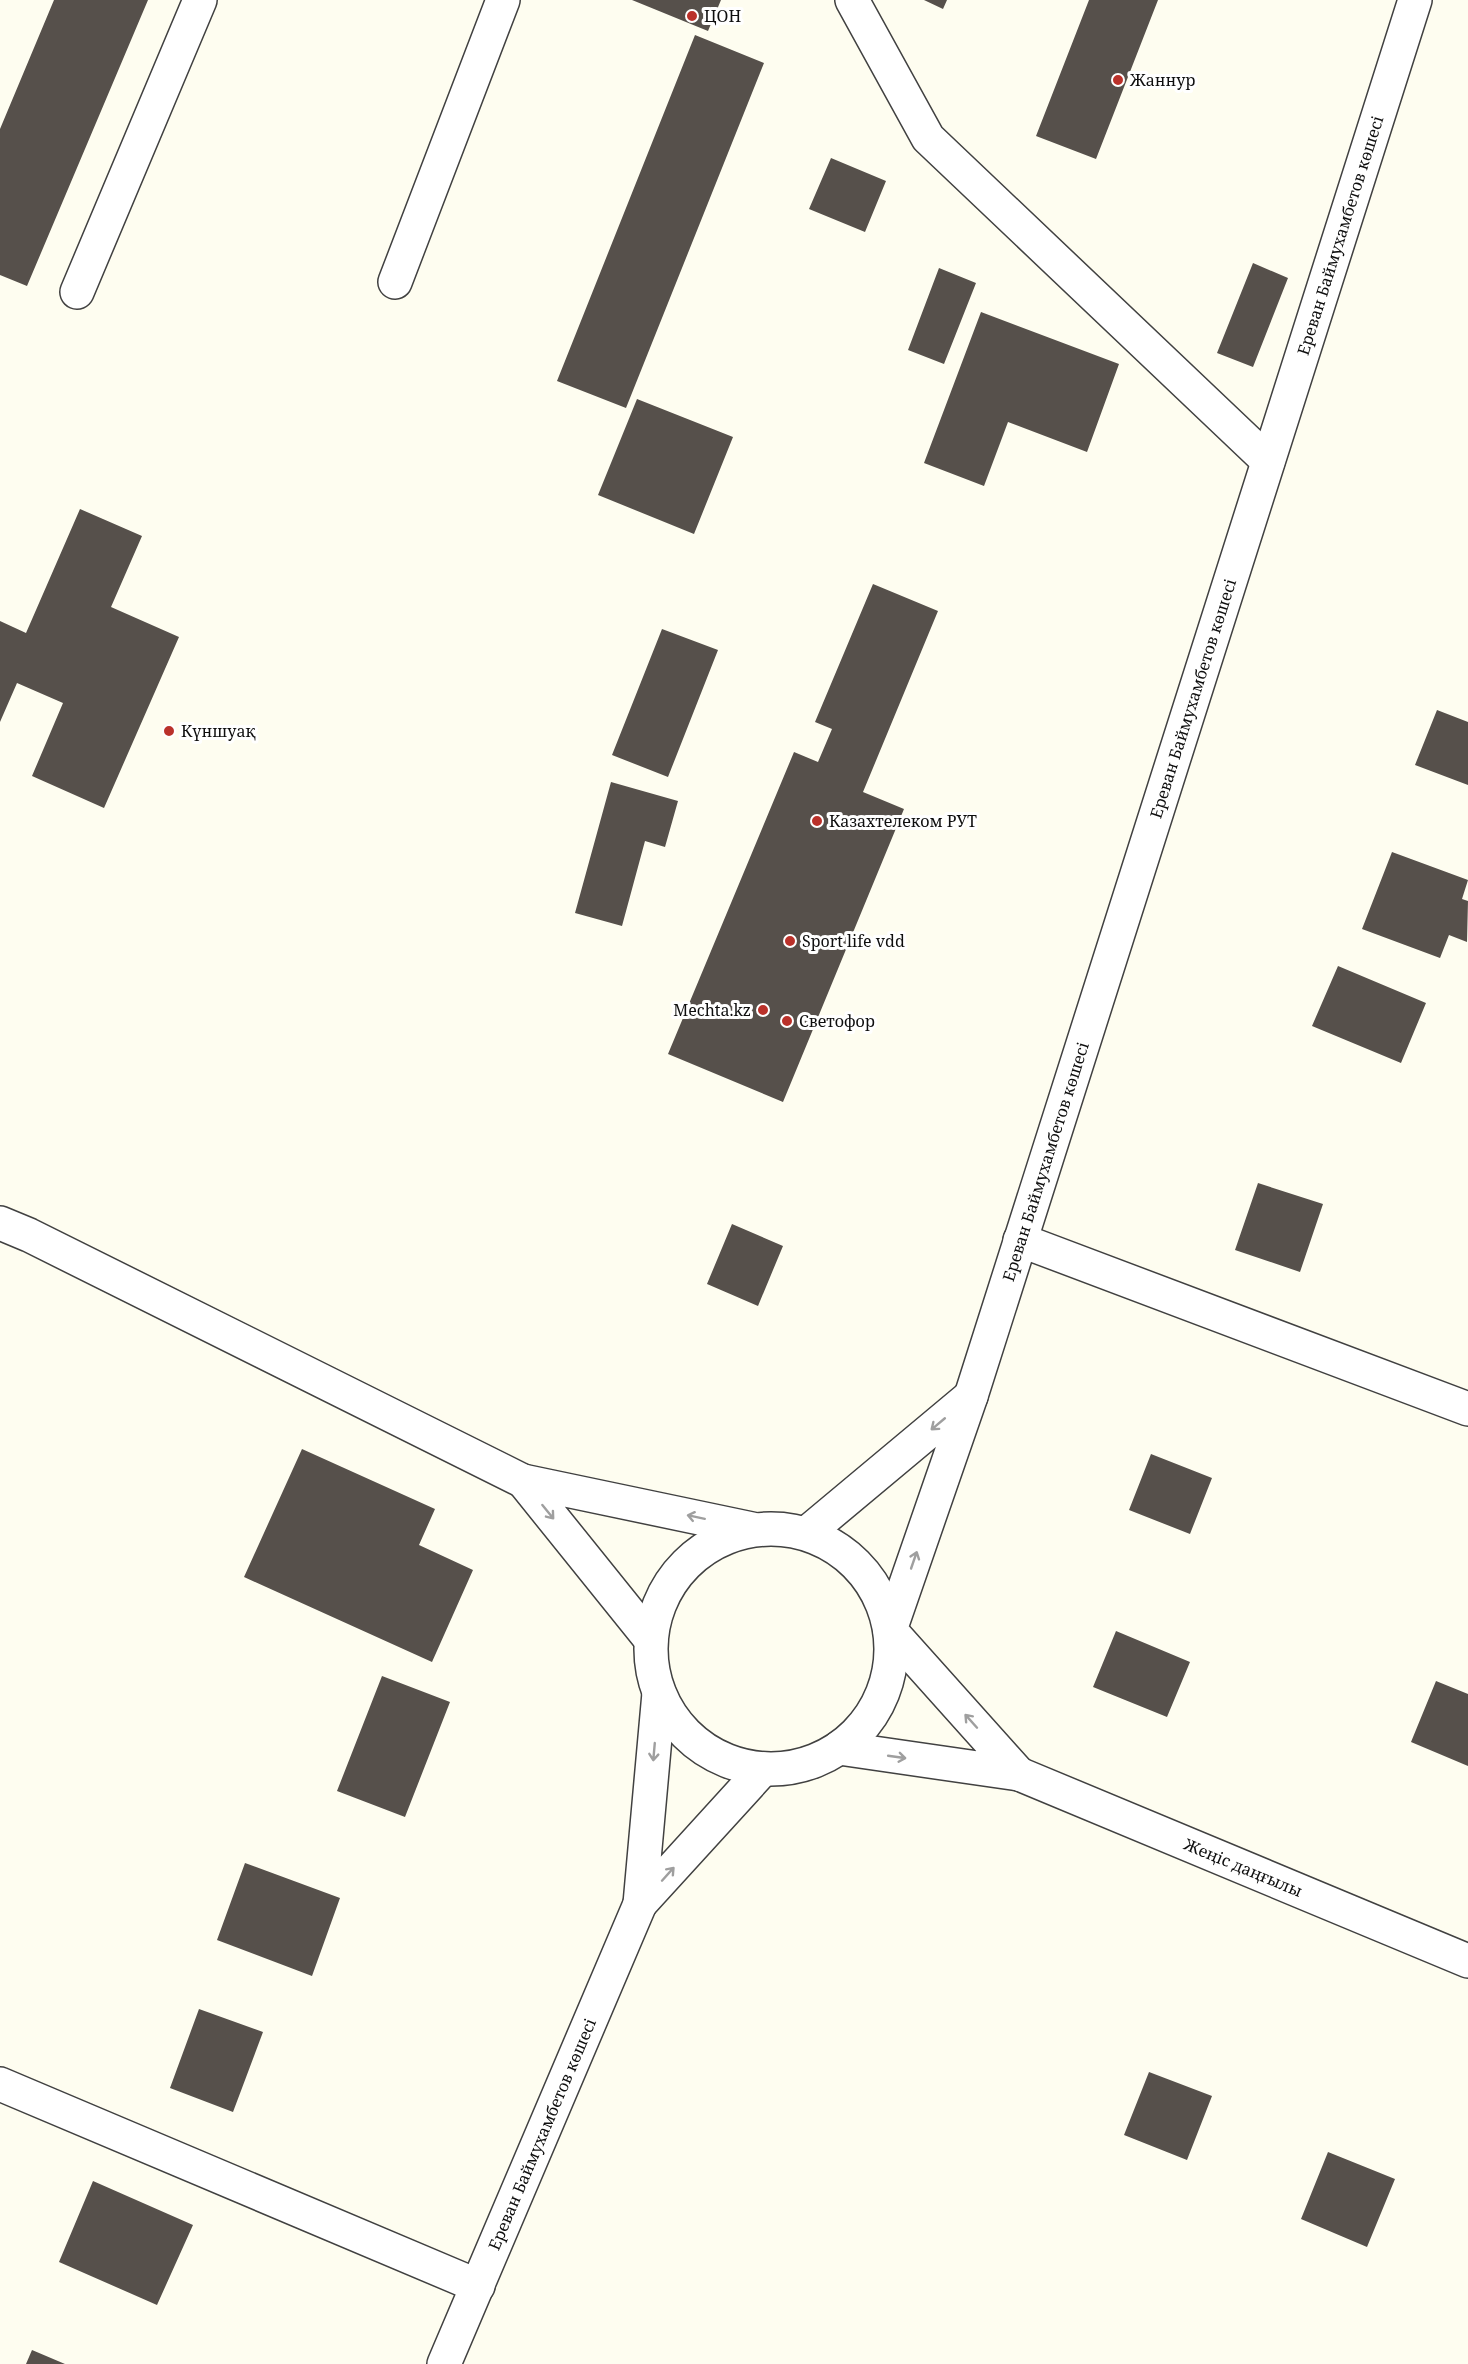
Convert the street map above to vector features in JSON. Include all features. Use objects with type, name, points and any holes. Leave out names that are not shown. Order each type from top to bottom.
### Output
[{"type":"street","points":[[77,292],[200,0]]},
{"type":"street","points":[[395,282],[503,0]]},
{"type":"street","points":[[852,0],[928,138],[1268,461]]},
{"type":"street","name":"Ереван Баймухамбетов көшесі","points":[[890,1630],[971,1396],[1415,0]]},
{"type":"street","points":[[0,1223],[40,1240],[524,1481],[753,1529],[780,1528],[807,1533],[831,1544],[871,1580],[884,1604],[890,1630],[892,1658],[876,1709],[860,1731],[839,1748],[816,1761],[790,1768],[763,1769],[736,1764],[711,1754],[690,1738],[672,1717],[659,1693],[652,1667],[651,1640],[656,1613],[667,1588],[683,1567],[703,1549],[727,1537],[753,1529]]},
{"type":"street","points":[[1020,1239],[1468,1409]]},
{"type":"street","points":[[807,1533],[971,1396]]},
{"type":"street","points":[[524,1481],[651,1640]]},
{"type":"street","points":[[890,1630],[1019,1774]]},
{"type":"street","points":[[640,1905],[659,1693]]},
{"type":"street","points":[[839,1748],[1019,1774]]},
{"type":"street","points":[[640,1905],[763,1769]]},
{"type":"street","name":"Жеңіс даңғылы","points":[[1019,1774],[1468,1961]]},
{"type":"street","name":"Ереван Баймухамбетов көшесі","points":[[444,2364],[640,1905]]},
{"type":"street","points":[[0,2084],[478,2286]]},
{"type":"building","points":[[54,0],[148,0],[27,286],[0,275],[0,129]]},
{"type":"building","name":"ЦОН","points":[[632,0],[721,0],[708,31]]},
{"type":"building","points":[[924,0],[947,0],[943,9]]},
{"type":"building","points":[[1089,0],[1158,0],[1096,159],[1036,136]]},
{"type":"building","points":[[695,35],[764,63],[626,408],[557,381]]},
{"type":"building","points":[[831,158],[886,181],[865,232],[809,209]]},
{"type":"building","points":[[1253,263],[1288,278],[1253,367],[1217,353]]},
{"type":"building","points":[[939,268],[976,283],[944,364],[908,350]]},
{"type":"building","points":[[981,312],[1119,364],[1087,452],[1008,422],[984,486],[924,463]]},
{"type":"building","points":[[637,399],[733,437],[694,534],[598,495]]},
{"type":"building","points":[[80,509],[142,536],[111,607],[179,637],[104,808],[32,776],[63,703],[17,683],[0,722],[0,621],[26,633]]},
{"type":"building","points":[[873,584],[938,611],[863,792],[904,809],[783,1102],[668,1054],[794,752],[818,762],[832,729],[815,722]]},
{"type":"building","points":[[662,629],[718,650],[668,777],[612,755]]},
{"type":"building","points":[[1437,710],[1468,722],[1468,785],[1415,765]]},
{"type":"building","points":[[611,782],[678,801],[665,847],[645,841],[622,926],[575,913]]},
{"type":"building","points":[[1392,852],[1468,880],[1462,899],[1468,901],[1467,942],[1449,935],[1440,958],[1362,929]]},
{"type":"building","points":[[1338,966],[1426,1003],[1401,1063],[1312,1026]]},
{"type":"building","points":[[1258,1183],[1323,1204],[1300,1272],[1235,1250]]},
{"type":"building","points":[[732,1224],[783,1246],[758,1306],[707,1284]]},
{"type":"building","points":[[302,1449],[435,1509],[419,1545],[473,1570],[432,1662],[244,1577]]},
{"type":"building","points":[[1151,1454],[1212,1478],[1190,1534],[1129,1510]]},
{"type":"building","points":[[1116,1631],[1190,1662],[1167,1717],[1093,1687]]},
{"type":"building","points":[[382,1676],[450,1702],[405,1817],[337,1791]]},
{"type":"building","points":[[1436,1681],[1468,1694],[1468,1766],[1411,1742]]},
{"type":"building","points":[[245,1863],[340,1898],[312,1976],[217,1940]]},
{"type":"building","points":[[199,2009],[263,2032],[233,2112],[170,2088]]},
{"type":"building","points":[[1149,2072],[1212,2096],[1187,2160],[1124,2135]]},
{"type":"building","points":[[1328,2152],[1395,2179],[1367,2247],[1301,2219]]},
{"type":"building","points":[[93,2181],[193,2225],[157,2305],[59,2262]]},
{"type":"building","points":[[32,2350],[65,2364],[26,2364]]},
{"type":"place","name":"ЦОН","points":[[692,16]]},
{"type":"place","name":"Жаннур","points":[[1118,80]]},
{"type":"place","name":"Күншуақ","points":[[169,731]]},
{"type":"place","name":"Казахтелеком РУТ","points":[[817,821]]},
{"type":"place","name":"Sport life vdd","points":[[790,941]]},
{"type":"place","name":"Mechta.kz","points":[[763,1010]]},
{"type":"place","name":"Светофор","points":[[787,1021]]}]
